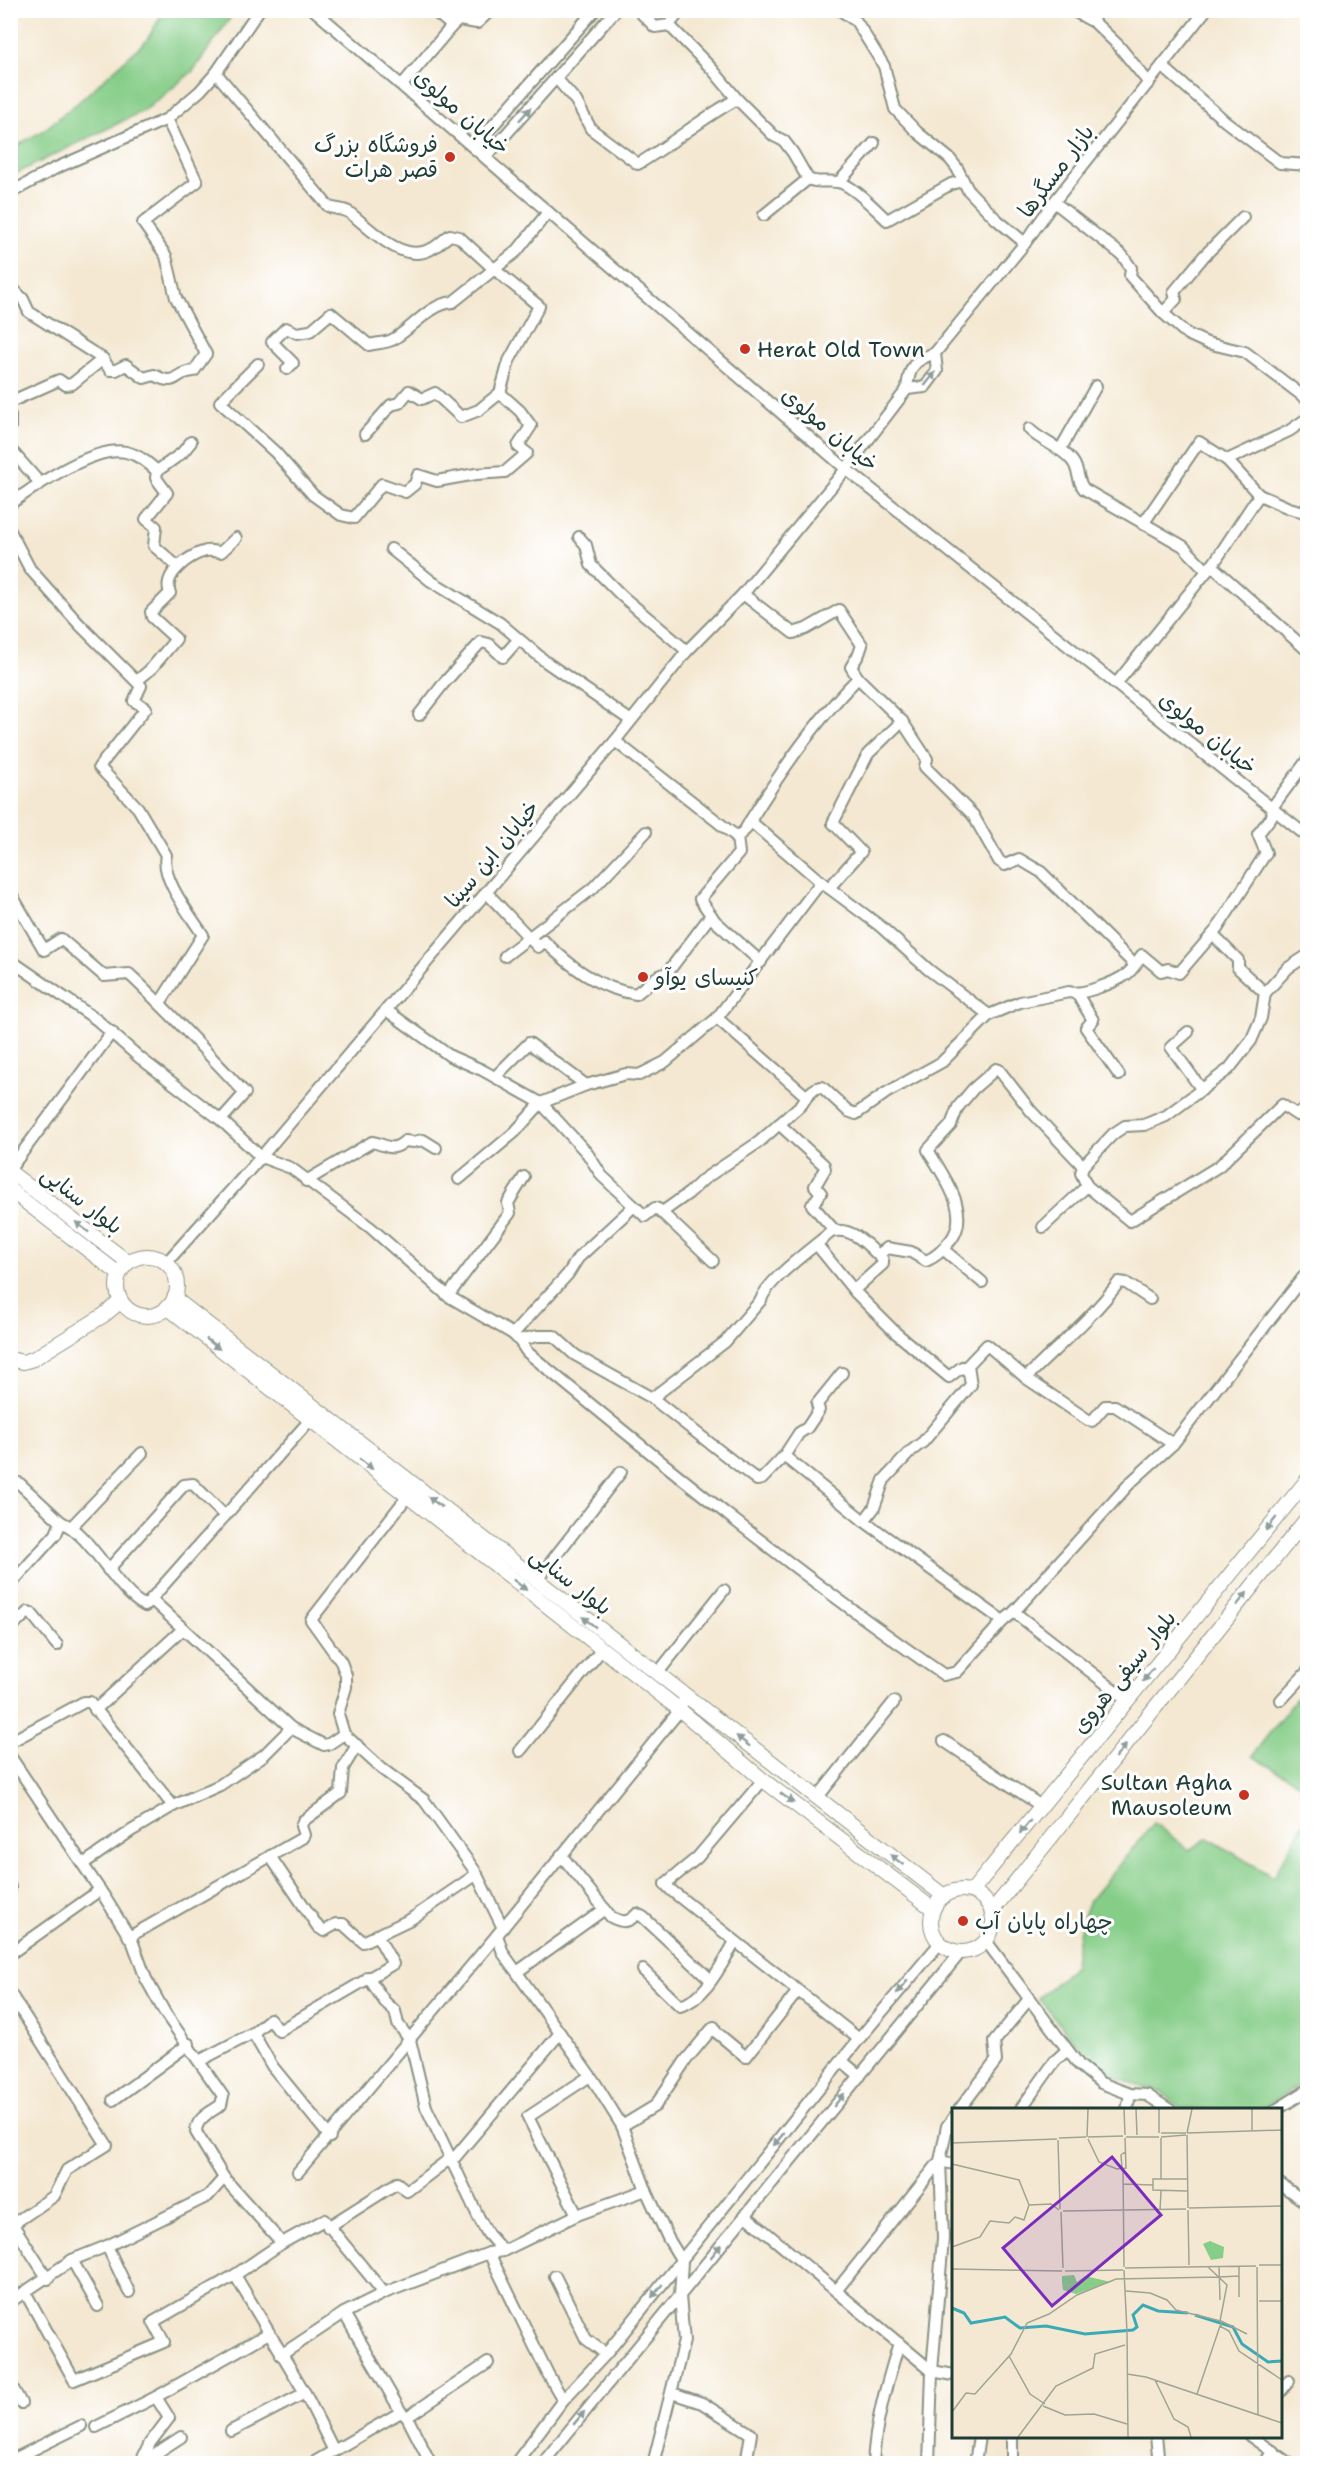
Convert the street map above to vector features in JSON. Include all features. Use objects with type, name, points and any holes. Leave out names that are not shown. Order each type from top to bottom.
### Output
[{"type":"main road","name":"بلوار سنایی","points":[[10,1170],[128,1263]]},
{"type":"main road","name":"بلوار سنایی","points":[[10,1190],[119,1274]]},
{"type":"main road","points":[[151,1256],[166,1263],[176,1283],[170,1303],[154,1315],[139,1315],[132,1312],[121,1301],[117,1288],[119,1274],[135,1258],[151,1256]]},
{"type":"main road","points":[[10,1359],[23,1362],[33,1359],[104,1315],[121,1301]]},
{"type":"main road","name":"بلوار سنایی","points":[[170,1303],[310,1420],[680,1710],[763,1780],[933,1910]]},
{"type":"main road","name":"بلوار سنایی","points":[[170,1303],[536,1581],[944,1896]]},
{"type":"main road","name":"بلوار سیفی هروی","points":[[972,1891],[1308,1479]]},
{"type":"main road","name":"بلوار سیفی هروی","points":[[992,1911],[1308,1517]]},
{"type":"main road","points":[[1170,1648],[1190,1664]]},
{"type":"main road","points":[[962,1890],[972,1891],[988,1903],[992,1911],[992,1932],[986,1941],[970,1951],[961,1952],[946,1947],[940,1943],[932,1927],[933,1910],[944,1896],[962,1890]]},
{"type":"street","points":[[10,193],[54,169],[167,119],[200,91],[259,10]]},
{"type":"street","name":"خیابان مولوی","points":[[314,10],[846,470],[1308,837]]},
{"type":"street","points":[[433,10],[452,26]]},
{"type":"street","points":[[402,86],[459,20],[477,23],[491,10]]},
{"type":"street","points":[[474,147],[595,10]]},
{"type":"street","points":[[486,157],[616,10]]},
{"type":"street","points":[[638,10],[655,27],[669,25],[681,10]]},
{"type":"street","points":[[840,10],[856,21],[884,66],[895,109],[917,132],[950,159],[968,190],[996,219],[1025,243]]},
{"type":"street","points":[[1072,10],[1094,22],[1118,45],[1149,83]]},
{"type":"street","name":"بازار مسگرها","points":[[846,470],[907,389],[909,373],[921,358],[935,353],[1025,243],[1054,202],[1206,10]]},
{"type":"street","points":[[669,25],[712,69],[737,99],[774,136],[784,141],[808,179],[822,183],[839,182],[866,201],[887,220],[951,184],[962,181]]},
{"type":"street","points":[[1162,66],[1225,121],[1280,163],[1308,165]]},
{"type":"street","points":[[216,72],[333,210],[347,211],[379,239],[397,248],[416,253],[430,250],[450,235],[459,237],[539,306],[509,361],[500,393],[479,410],[461,417],[435,393],[422,399],[410,391],[399,403],[391,405],[365,434]]},
{"type":"street","points":[[556,78],[576,101],[591,129],[638,164],[660,151],[711,113],[737,99]]},
{"type":"street","points":[[10,286],[23,299],[29,312],[103,359],[110,369],[116,370],[126,365],[144,378],[154,375],[167,382],[185,372],[194,371],[206,354],[176,298],[166,256],[143,223],[197,182],[167,119]]},
{"type":"street","points":[[839,182],[874,143]]},
{"type":"street","points":[[764,215],[808,179]]},
{"type":"street","points":[[1054,202],[1122,255],[1131,268],[1130,276],[1163,313],[1186,334],[1207,343],[1245,352],[1308,400]]},
{"type":"street","points":[[287,369],[293,363],[272,342],[286,328],[297,333],[310,331],[331,313],[369,345],[391,341],[421,318],[446,303],[453,302],[518,251],[548,212]]},
{"type":"street","points":[[1163,313],[1176,299],[1174,292],[1204,256],[1243,217]]},
{"type":"street","name":"بازار مسگرها","points":[[907,389],[925,387],[937,371],[935,353]]},
{"type":"street","points":[[10,402],[59,380],[66,385],[72,384],[103,359]]},
{"type":"street","points":[[258,364],[220,402],[275,452],[313,495],[333,511],[345,517],[350,515],[354,518],[382,484],[405,492],[415,484],[418,475],[436,481],[505,472],[515,465],[526,453],[518,446],[531,426],[520,411],[500,393]]},
{"type":"street","points":[[1060,450],[1096,386]]},
{"type":"street","points":[[10,415],[10,427]]},
{"type":"street","points":[[1227,460],[1288,431],[1308,418]]},
{"type":"street","points":[[1029,429],[1036,437],[1060,450],[1074,463],[1078,483],[1084,489],[1183,546],[1308,651]]},
{"type":"street","points":[[178,567],[154,546],[156,527],[146,519],[167,493],[156,478],[158,471],[182,453],[190,442]]},
{"type":"street","points":[[1143,524],[1199,442],[1227,460],[1259,495],[1289,508],[1308,513]]},
{"type":"street","points":[[10,449],[39,482]]},
{"type":"street","points":[[10,504],[39,482],[96,455],[124,451],[138,456],[158,471]]},
{"type":"street","name":"خیابان ابن سینا","points":[[166,1263],[261,1157],[615,741],[687,651],[743,594],[846,470]]},
{"type":"street","points":[[1116,684],[1209,568],[1259,495]]},
{"type":"street","points":[[10,531],[30,569],[79,624],[138,680],[141,686],[134,701],[146,708],[99,767],[138,808],[166,855],[164,864],[180,902],[204,935],[160,1003]]},
{"type":"street","points":[[579,537],[586,545],[591,565],[622,596],[687,651]]},
{"type":"street","points":[[138,680],[151,669],[176,639],[152,617],[151,612],[170,593],[169,583],[178,567],[192,556],[208,551],[221,552],[236,538]]},
{"type":"street","points":[[391,549],[431,581],[500,623],[518,640],[590,694],[630,720]]},
{"type":"street","points":[[743,594],[793,633],[806,629],[839,610],[862,645],[850,667],[858,678],[902,721],[927,759],[925,766],[936,781],[973,815],[999,861],[1005,865],[1019,859],[1041,872],[1135,965]]},
{"type":"street","points":[[419,715],[444,682],[481,642],[489,644],[503,657],[518,640]]},
{"type":"street","points":[[737,837],[745,830],[769,790],[837,699],[858,678]]},
{"type":"street","points":[[459,1179],[515,1132],[542,1103],[585,1085],[626,1074],[639,1075],[665,1062],[717,1018],[761,962],[786,925],[861,852],[833,823],[868,754],[902,721]]},
{"type":"street","points":[[615,741],[737,837],[739,853],[700,898],[711,915],[761,962]]},
{"type":"street","points":[[661,1213],[759,1142],[802,1104],[806,1096],[819,1087],[822,1087],[848,1111],[856,1113],[886,1093],[942,1062],[989,1016],[1020,1002],[1069,992],[1077,994],[1128,973],[1142,955],[1161,971],[1168,969],[1179,973],[1213,935],[1266,853],[1258,834],[1308,759]]},
{"type":"street","points":[[750,821],[825,885],[880,926],[929,970],[989,1016]]},
{"type":"street","points":[[505,956],[593,888],[646,832]]},
{"type":"street","points":[[10,892],[44,950],[61,939],[104,976],[129,974],[160,1003],[245,1093],[220,1120]]},
{"type":"street","points":[[486,892],[538,947],[544,940],[592,980],[607,987],[636,994],[657,977],[668,972],[711,915]]},
{"type":"street","points":[[1213,935],[1238,960],[1239,970],[1265,993]]},
{"type":"street","points":[[1308,955],[1288,968],[1265,993],[1261,1018],[1251,1041],[1229,1070],[1166,1116],[1144,1125],[1125,1126],[1113,1134],[1083,1166],[1081,1173],[1088,1186],[1130,1221],[1219,1166],[1282,1105],[1297,1115],[1308,1106]]},
{"type":"street","points":[[10,960],[61,993],[112,1032],[140,1058],[220,1120],[261,1157],[291,1168],[371,1228],[448,1296],[516,1337],[527,1352],[695,1490],[823,1590],[944,1675],[957,1672],[1131,1482],[1173,1444],[1308,1271]]},
{"type":"street","points":[[1077,994],[1093,1020],[1086,1025],[1086,1028],[1119,1075]]},
{"type":"street","points":[[386,1010],[450,1056],[542,1103],[587,1153],[602,1176],[634,1206],[645,1216],[655,1208],[713,1261]]},
{"type":"street","points":[[717,1018],[806,1096]]},
{"type":"street","points":[[10,1170],[112,1032]]},
{"type":"street","points":[[1188,1032],[1170,1045],[1202,1090]]},
{"type":"street","points":[[495,1077],[529,1043],[585,1085]]},
{"type":"street","points":[[878,1255],[887,1248],[911,1252],[926,1261],[944,1250],[957,1233],[958,1212],[951,1190],[928,1150],[951,1125],[958,1107],[973,1089],[996,1069],[1031,1111],[1083,1166]]},
{"type":"street","points":[[779,1124],[824,1166],[823,1176],[815,1186],[821,1193],[812,1205],[835,1231]]},
{"type":"street","points":[[306,1181],[372,1142],[392,1148],[399,1146],[405,1140],[413,1142],[423,1140],[436,1148]]},
{"type":"street","points":[[448,1296],[510,1213],[507,1203],[524,1177]]},
{"type":"street","points":[[1043,1227],[1088,1186]]},
{"type":"street","points":[[516,1337],[568,1274],[578,1258],[634,1206]]},
{"type":"street","points":[[652,1398],[725,1342],[761,1300],[763,1292],[785,1270],[835,1231],[846,1231],[883,1260],[883,1264],[854,1290]]},
{"type":"street","points":[[816,1245],[854,1290],[896,1333],[950,1377],[962,1367],[968,1371]]},
{"type":"street","points":[[944,1250],[982,1282]]},
{"type":"street","points":[[1026,1378],[1076,1327],[1101,1306],[1119,1282],[1126,1283],[1150,1299]]},
{"type":"street","points":[[516,1337],[554,1336],[575,1355],[652,1398],[757,1480],[762,1479],[784,1456],[799,1433],[814,1419],[819,1410],[817,1404],[842,1373]]},
{"type":"street","points":[[864,1521],[874,1508],[884,1480],[911,1451],[924,1442],[971,1385],[968,1365],[987,1345],[1026,1378],[1088,1420],[1092,1421],[1105,1406],[1115,1406],[1173,1444]]},
{"type":"street","points":[[19,1483],[67,1524],[108,1570],[145,1606],[310,1420]]},
{"type":"street","points":[[10,1585],[56,1534],[142,1453]]},
{"type":"street","points":[[784,1456],[864,1521],[1003,1621]]},
{"type":"street","points":[[536,1581],[621,1472]]},
{"type":"street","points":[[108,1570],[184,1485],[193,1484],[225,1516]]},
{"type":"street","points":[[407,1497],[311,1620],[341,1662],[346,1675],[346,1688],[338,1714],[344,1734],[381,1769],[424,1800],[477,1874],[500,1932],[503,1953],[590,2076],[622,2126],[646,2190],[668,2238],[682,2261],[680,2296],[684,2341],[653,2463]]},
{"type":"street","points":[[657,1674],[724,1590]]},
{"type":"street","points":[[151,1599],[291,1728],[324,1745],[344,1734]]},
{"type":"street","points":[[10,1618],[17,1622],[28,1612],[31,1613],[57,1644]]},
{"type":"street","points":[[1014,1612],[1127,1700]]},
{"type":"street","points":[[95,1710],[183,1629]]},
{"type":"street","points":[[520,1751],[602,1649]]},
{"type":"street","points":[[1281,1700],[1308,1671]]},
{"type":"street","points":[[298,2172],[330,2137],[500,1932],[680,1710],[685,1696]]},
{"type":"street","points":[[10,1742],[84,1702],[90,1702],[173,1806]]},
{"type":"street","points":[[817,1798],[894,1702]]},
{"type":"street","points":[[83,1864],[173,1806],[220,1785],[255,1761],[291,1728]]},
{"type":"street","points":[[944,1741],[1041,1806]]},
{"type":"street","points":[[129,1937],[302,1838],[304,1832],[301,1824],[303,1821],[341,1794],[343,1768],[357,1745]]},
{"type":"street","points":[[10,1756],[100,1890],[129,1937],[146,1978],[165,2013],[189,2044],[223,2096],[221,2105],[200,2120],[195,2132],[224,2178],[282,2243]]},
{"type":"street","points":[[763,1780],[697,1858],[665,1884],[859,2039]]},
{"type":"street","points":[[561,1855],[611,1917],[621,1923],[630,1921],[637,1914],[643,1917],[711,1980]]},
{"type":"street","points":[[270,1856],[320,1929],[324,1931],[336,1924],[343,1924],[363,1942],[411,1919],[477,1874]]},
{"type":"street","points":[[10,1954],[100,1890]]},
{"type":"street","points":[[518,1972],[605,1910]]},
{"type":"street","points":[[199,2061],[253,2033],[270,2019],[279,2031],[393,1964],[377,1935]]},
{"type":"street","points":[[986,1941],[1079,2065],[1101,2083],[1130,2094],[1147,2095],[1168,2108]]},
{"type":"street","points":[[643,1970],[680,2006],[692,2002],[711,1980],[735,1942]]},
{"type":"street","points":[[515,2463],[563,2400],[606,2354],[859,2039],[940,1943]]},
{"type":"street","points":[[542,2463],[961,1952]]},
{"type":"street","points":[[368,1977],[385,2002],[394,2009],[398,2024],[410,2040],[426,2107],[488,2234],[502,2251]]},
{"type":"street","points":[[622,2126],[655,2106],[686,2060],[714,2027],[716,2032],[746,2057],[798,1991]]},
{"type":"street","points":[[10,1993],[106,2145],[67,2170],[54,2196],[11,2223],[48,2278]]},
{"type":"street","points":[[960,2108],[996,2061],[994,2042],[1029,1999]]},
{"type":"street","points":[[253,2033],[272,2066],[330,2137]]},
{"type":"street","points":[[328,2227],[396,2183],[407,2191],[444,2163],[452,2161],[560,2033]]},
{"type":"street","points":[[113,2100],[189,2044]]},
{"type":"street","points":[[1021,2108],[1055,2061],[1067,2050]]},
{"type":"street","points":[[842,2061],[860,2076]]},
{"type":"street","points":[[577,2215],[528,2117],[590,2076]]},
{"type":"street","points":[[1278,2108],[1308,2090]]},
{"type":"street","points":[[1127,2108],[1130,2094]]},
{"type":"street","points":[[928,2463],[932,2371],[943,2238],[940,2161],[948,2126],[952,2120]]},
{"type":"street","points":[[836,2291],[940,2161]]},
{"type":"street","points":[[940,2161],[952,2164]]},
{"type":"street","points":[[10,2302],[72,2260],[107,2246],[208,2196],[224,2178]]},
{"type":"street","points":[[1282,2185],[1308,2204]]},
{"type":"street","points":[[281,2355],[345,2313],[384,2293],[489,2253],[502,2251],[577,2215],[646,2190]]},
{"type":"street","points":[[745,2215],[932,2371],[952,2375]]},
{"type":"street","points":[[25,2292],[74,2380],[164,2342],[153,2322],[235,2276],[282,2243],[323,2219],[384,2293]]},
{"type":"street","points":[[107,2246],[129,2292]]},
{"type":"street","points":[[489,2253],[563,2400]]},
{"type":"street","points":[[72,2260],[98,2306]]},
{"type":"street","points":[[235,2276],[305,2393],[334,2451]]},
{"type":"street","points":[[555,2276],[586,2339],[606,2354]]},
{"type":"street","points":[[345,2313],[431,2463]]},
{"type":"street","points":[[96,2427],[156,2397],[269,2333]]},
{"type":"street","points":[[873,2463],[874,2436],[899,2343]]},
{"type":"street","points":[[311,2463],[404,2414],[488,2363]]},
{"type":"street","points":[[1282,2391],[1289,2381]]},
{"type":"street","points":[[10,2383],[21,2403]]},
{"type":"street","points":[[231,2431],[305,2393]]},
{"type":"street","points":[[672,2393],[702,2403],[751,2434],[746,2463]]},
{"type":"street","points":[[140,2463],[150,2443],[169,2418],[156,2397]]},
{"type":"street","points":[[10,2461],[81,2426]]},
{"type":"street","points":[[140,2463],[181,2437]]},
{"type":"street","points":[[975,2463],[979,2438]]},
{"type":"street","points":[[1012,2438],[1012,2463]]},
{"type":"street","points":[[1156,2438],[1159,2463]]},
{"type":"street","points":[[1253,2438],[1290,2463]]},
{"type":"street","points":[[1264,2463],[1273,2451]]},
{"type":"green space","points":[[164,11],[235,11],[193,71],[145,110],[11,176],[11,149],[44,130],[81,100],[147,40]]},
{"type":"green space","points":[[1307,1684],[1307,1788],[1252,1756]]},
{"type":"green space","points":[[1307,1817],[1307,2081],[1265,2108],[1180,2108],[1163,2093],[1119,2079],[1101,2070],[1087,2057],[1038,1998],[1073,1968],[1081,1924],[1090,1900],[1154,1823],[1189,1850],[1208,1838],[1273,1877]]},
{"type":"place","name":"فروشگاه بزرگ قصر هرات","points":[[450,157]]},
{"type":"place","name":"Herat Old Town","points":[[745,349]]},
{"type":"place","name":"کنیسای یوآو","points":[[643,977]]},
{"type":"place","name":"Sultan Agha Mausoleum","points":[[1244,1795]]},
{"type":"place","name":"چهاراه پایان آب","points":[[963,1921]]}]
